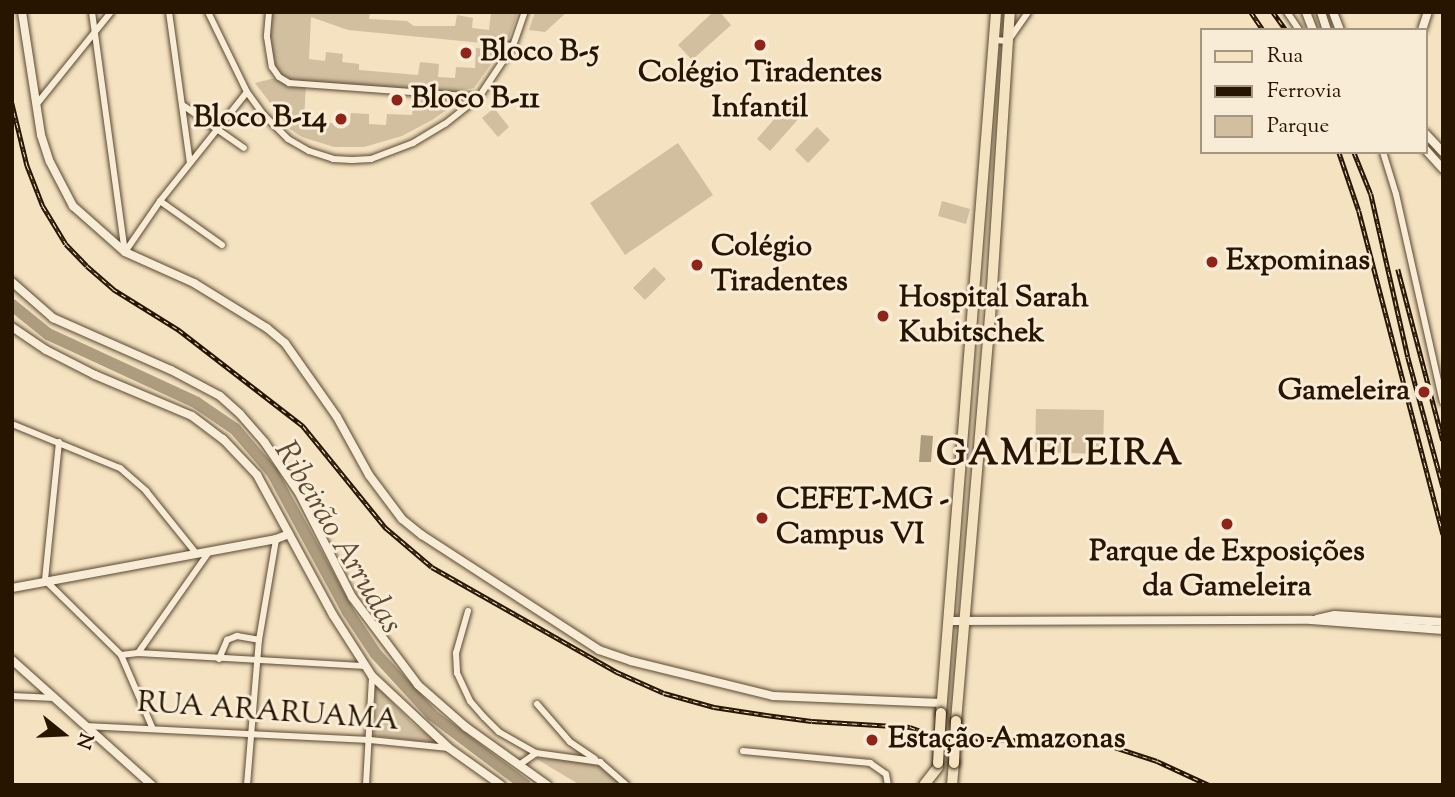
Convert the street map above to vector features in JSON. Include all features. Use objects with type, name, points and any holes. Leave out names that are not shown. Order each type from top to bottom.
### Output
[{"type":"main road","points":[[937,785],[996,12]]},
{"type":"main road","points":[[952,785],[989,330],[1010,12]]},
{"type":"main road","points":[[941,708],[949,706],[957,719]]},
{"type":"main road","points":[[924,785],[938,765]]},
{"type":"main road","points":[[953,767],[957,785]]},
{"type":"street","points":[[22,12],[30,48],[35,106],[50,162],[73,206],[125,252],[194,283],[261,323],[285,343],[315,383],[369,475],[393,508],[422,535],[599,650],[631,661],[773,696],[941,708]]},
{"type":"street","points":[[92,12],[125,252]]},
{"type":"street","points":[[35,106],[111,12]]},
{"type":"street","points":[[169,12],[190,163]]},
{"type":"street","points":[[208,12],[247,92],[262,113],[288,139],[333,159],[352,160],[371,159],[413,143],[480,97],[513,46],[525,12]]},
{"type":"street","points":[[269,12],[267,37],[272,67],[279,77],[289,83],[480,97]]},
{"type":"street","points":[[995,40],[1008,41],[1028,12]]},
{"type":"street","points":[[1287,12],[1298,28]]},
{"type":"street","points":[[493,44],[513,46]]},
{"type":"street","points":[[125,252],[160,201],[247,92]]},
{"type":"street","points":[[184,106],[244,148]]},
{"type":"street","points":[[1427,135],[1443,152]]},
{"type":"street","points":[[1427,151],[1443,169]]},
{"type":"street","points":[[1384,154],[1443,402]]},
{"type":"street","points":[[160,201],[222,245]]},
{"type":"street","points":[[12,282],[53,318],[171,370],[220,396],[240,414],[265,443],[299,493],[352,597],[393,655],[418,685],[466,727],[547,785]]},
{"type":"street","points":[[12,327],[46,350],[95,375],[192,416],[223,439],[257,475],[333,615],[372,676],[449,748],[501,785]]},
{"type":"street","points":[[12,424],[120,468],[146,491],[196,554]]},
{"type":"street","points":[[45,580],[59,442]]},
{"type":"street","points":[[12,588],[276,539],[289,534]]},
{"type":"street","points":[[247,785],[259,640],[276,539]]},
{"type":"street","points":[[138,653],[209,552]]},
{"type":"street","points":[[45,580],[121,655],[152,727]]},
{"type":"street","points":[[468,611],[456,653],[457,673],[470,701],[499,732],[536,753],[600,762]]},
{"type":"street","points":[[1311,620],[1335,615],[1443,622]]},
{"type":"street","points":[[948,621],[1311,620],[1443,630]]},
{"type":"street","points":[[219,659],[227,640],[237,636],[259,640]]},
{"type":"street","points":[[121,655],[138,653],[366,666]]},
{"type":"street","points":[[12,660],[152,785]]},
{"type":"street","points":[[366,785],[372,676]]},
{"type":"street","points":[[12,696],[54,698]]},
{"type":"street","points":[[537,704],[570,742],[600,762],[626,785]]},
{"type":"street","name":"RUA ARARUAMA","points":[[85,726],[152,727],[250,736],[370,740],[449,748]]},
{"type":"street","points":[[743,751],[870,763],[886,774],[888,785]]},
{"type":"street","points":[[519,765],[536,753]]},
{"type":"green space","points":[[269,12],[370,12],[369,19],[407,21],[414,26],[455,26],[457,15],[473,18],[472,28],[489,30],[491,12],[518,12],[509,38],[493,44],[348,30],[311,17],[309,59],[325,61],[326,52],[343,54],[342,62],[359,64],[359,70],[418,75],[420,62],[439,64],[438,77],[455,78],[456,67],[475,68],[476,48],[501,50],[474,88],[457,91],[455,98],[462,100],[402,136],[364,147],[334,147],[302,137],[290,129],[255,83],[279,77],[272,67],[267,37]],"holes":[[[306,85],[415,92],[412,115],[387,114],[386,125],[369,124],[369,114],[351,113],[349,125],[304,120]]]},
{"type":"green space","points":[[535,12],[567,12],[545,32],[529,30]]},
{"type":"green space","points":[[713,12],[720,12],[731,25],[692,60],[678,45]]},
{"type":"green space","points":[[787,104],[801,116],[770,151],[757,139]]},
{"type":"green space","points":[[494,108],[509,127],[498,137],[482,118]]},
{"type":"green space","points":[[817,127],[830,140],[808,163],[795,150]]},
{"type":"green space","points":[[678,143],[713,195],[625,255],[590,203]]},
{"type":"green space","points":[[942,201],[970,209],[966,224],[938,216]]},
{"type":"green space","points":[[654,267],[666,279],[645,300],[633,288]]},
{"type":"green space","points":[[1036,409],[1104,410],[1103,454],[1035,452]]},
{"type":"green space","points":[[375,684],[413,724],[438,743],[374,736]]},
{"type":"green space","points":[[535,758],[600,762],[626,785],[580,785]]},
{"type":"shaded area","points":[[921,435],[933,436],[931,462],[919,462]]},
{"type":"waterway","name":"Ribeirão Arrudas","points":[[12,305],[48,334],[197,403],[235,429],[272,472],[348,612],[376,654],[432,715],[525,785]]},
{"type":"railway","points":[[1251,12],[1262,28]]},
{"type":"railway","points":[[1273,12],[1285,28]]},
{"type":"railway","points":[[12,103],[27,165],[43,206],[66,244],[113,289],[179,330],[303,426],[386,528],[432,567],[617,672],[664,693],[714,707],[812,721],[910,727],[938,737],[1068,742],[1114,747],[1157,761],[1209,785]]},
{"type":"railway","points":[[1340,154],[1359,211],[1443,534]]},
{"type":"railway","points":[[1355,154],[1371,194],[1408,357],[1443,487]]},
{"type":"railway","points":[[1398,269],[1443,440]]},
{"type":"place","name":"Colégio Tiradentes Infantil","points":[[760,45]]},
{"type":"place","name":"Bloco B-5","points":[[466,53]]},
{"type":"place","name":"Bloco B-11","points":[[397,100]]},
{"type":"place","name":"Bloco B-14","points":[[341,119]]},
{"type":"place","name":"Expominas","points":[[1212,262]]},
{"type":"place","name":"Colégio Tiradentes","points":[[697,265]]},
{"type":"place","name":"Hospital Sarah Kubitschek","points":[[883,316]]},
{"type":"place","name":"Gameleira","points":[[1424,392]]},
{"type":"place","name":"CEFET-MG - Campus VI","points":[[762,518]]},
{"type":"place","name":"Parque de Exposições da Gameleira","points":[[1227,524]]},
{"type":"place","name":"Estação Amazonas","points":[[872,740]]},
{"type":"district","name":"GAMELEIRA","points":[[1060,455]]}]
